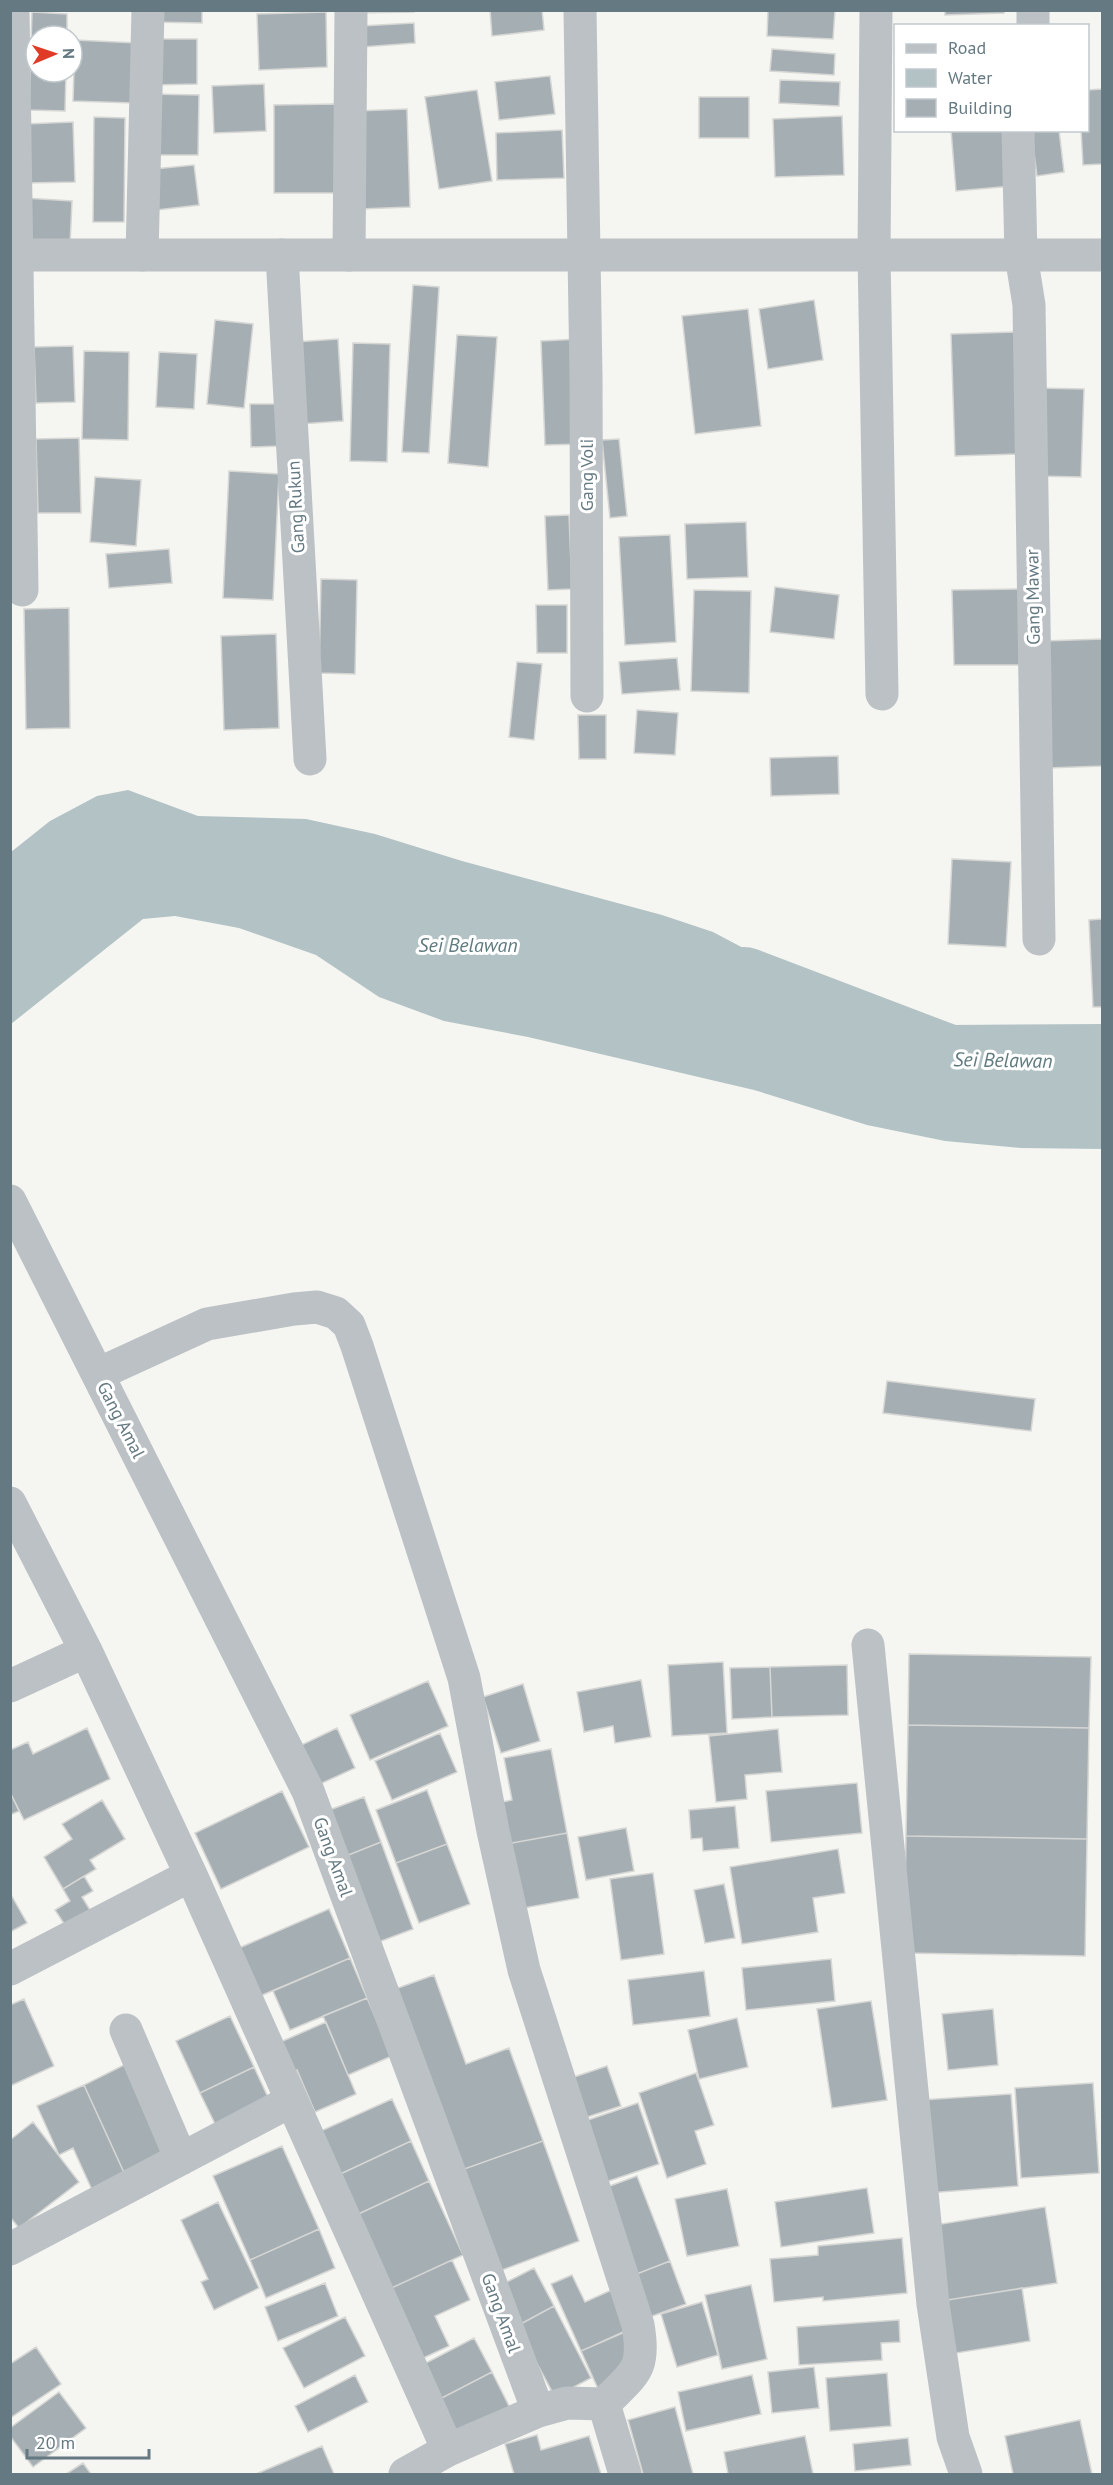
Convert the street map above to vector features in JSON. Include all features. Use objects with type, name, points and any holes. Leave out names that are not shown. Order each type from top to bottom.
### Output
[{"type":"street","points":[[13,10],[13,255],[22,590]]},
{"type":"street","points":[[142,255],[148,10]]},
{"type":"street","points":[[349,255],[351,10]]},
{"type":"street","name":"Gang Voli","points":[[580,10],[585,255],[587,696]]},
{"type":"street","points":[[876,10],[874,255],[882,694]]},
{"type":"street","name":"Gang Mawar","points":[[1018,132],[1021,255],[1029,305],[1039,939]]},
{"type":"street","points":[[13,255],[1102,255]]},
{"type":"street","name":"Gang Rukun","points":[[282,255],[309,759]]},
{"type":"street","name":"Gang Amal","points":[[13,1213],[98,1374],[308,1791],[538,2412]]},
{"type":"street","points":[[98,1374],[207,1324],[317,1306],[336,1313],[349,1325],[357,1346],[464,1678],[493,1831],[524,1970],[638,2325],[642,2347],[638,2368],[604,2404],[567,2403],[538,2412],[448,2450],[405,2475]]},
{"type":"street","points":[[10,1503],[86,1651],[191,1875],[448,2450]]},
{"type":"street","points":[[868,1645],[933,2304],[953,2437],[966,2475]]},
{"type":"street","points":[[10,1686],[86,1651]]},
{"type":"street","points":[[10,1969],[191,1875]]},
{"type":"street","points":[[126,2030],[181,2158]]},
{"type":"street","points":[[10,2249],[291,2101]]},
{"type":"street","points":[[604,2404],[625,2475]]},
{"type":"water","name":"Sei Belawan","points":[[128,790],[198,816],[306,819],[375,834],[462,861],[662,915],[713,932],[766,960],[857,1035],[910,1055],[1000,1060],[1102,1056],[1102,1149],[1021,1148],[945,1141],[867,1125],[754,1090],[528,1037],[444,1021],[379,997],[316,955],[239,928],[175,916],[143,919],[11,1024],[11,852],[50,821],[97,796]]},
{"type":"building","points":[[153,10],[202,10],[202,23],[153,22]]},
{"type":"building","points":[[355,10],[414,10],[414,12],[355,13]]},
{"type":"building","points":[[490,10],[542,10],[544,30],[492,36]]},
{"type":"building","points":[[768,10],[835,10],[833,39],[767,36]]},
{"type":"building","points":[[945,10],[1004,10],[1004,13],[945,15]]},
{"type":"building","points":[[32,12],[67,14],[67,24],[32,24]]},
{"type":"building","points":[[326,12],[327,67],[259,70],[257,14]]},
{"type":"building","points":[[414,23],[415,43],[362,47],[361,26]]},
{"type":"building","points":[[152,39],[197,39],[197,84],[153,85]]},
{"type":"building","points":[[84,40],[137,43],[134,103],[73,101],[74,84],[84,84]]},
{"type":"building","points":[[772,49],[835,54],[834,75],[770,71]]},
{"type":"building","points":[[550,76],[555,114],[499,120],[495,82]]},
{"type":"building","points":[[780,80],[840,82],[839,106],[779,103]]},
{"type":"building","points":[[30,84],[66,84],[65,111],[29,110]]},
{"type":"building","points":[[264,84],[266,131],[214,133],[212,86]]},
{"type":"building","points":[[1102,89],[1102,164],[1083,165],[1081,132],[1089,132],[1089,90]]},
{"type":"building","points":[[477,90],[492,181],[439,189],[425,97]]},
{"type":"building","points":[[150,94],[199,95],[198,155],[149,155]]},
{"type":"building","points":[[699,97],[749,97],[749,138],[699,138]]},
{"type":"building","points":[[335,104],[336,193],[274,193],[274,105]]},
{"type":"building","points":[[407,109],[410,207],[360,209],[356,111]]},
{"type":"building","points":[[842,116],[844,175],[775,177],[773,119]]},
{"type":"building","points":[[94,117],[125,118],[124,222],[93,222]]},
{"type":"building","points":[[73,122],[75,182],[27,183],[25,124]]},
{"type":"building","points":[[562,130],[564,178],[497,180],[496,133]]},
{"type":"building","points":[[951,132],[1007,132],[1012,186],[956,191]]},
{"type":"building","points":[[1031,132],[1059,132],[1064,172],[1037,176]]},
{"type":"building","points":[[194,165],[199,205],[148,211],[144,170]]},
{"type":"building","points":[[25,198],[72,201],[70,246],[22,243]]},
{"type":"building","points":[[413,285],[439,287],[429,453],[402,452]]},
{"type":"building","points":[[814,300],[823,360],[768,369],[759,309]]},
{"type":"building","points":[[748,309],[761,426],[695,434],[682,316]]},
{"type":"building","points":[[215,320],[253,324],[244,408],[207,404]]},
{"type":"building","points":[[1014,332],[1018,454],[955,456],[951,334]]},
{"type":"building","points":[[457,335],[497,337],[488,467],[448,463]]},
{"type":"building","points":[[338,339],[343,421],[300,424],[295,342]]},
{"type":"building","points":[[580,339],[584,444],[545,445],[541,341]]},
{"type":"building","points":[[353,343],[390,344],[387,462],[350,461]]},
{"type":"building","points":[[73,346],[75,402],[36,403],[34,347]]},
{"type":"building","points":[[84,351],[129,352],[128,440],[82,439]]},
{"type":"building","points":[[159,352],[197,354],[194,409],[156,407]]},
{"type":"building","points":[[1036,388],[1084,389],[1081,477],[1034,476]]},
{"type":"building","points":[[250,404],[280,404],[281,446],[251,447]]},
{"type":"building","points":[[79,438],[81,513],[38,513],[36,439]]},
{"type":"building","points":[[619,439],[627,516],[610,518],[602,440]]},
{"type":"building","points":[[229,471],[279,474],[273,600],[223,598]]},
{"type":"building","points":[[95,477],[141,480],[136,546],[90,542]]},
{"type":"building","points":[[569,515],[572,589],[548,590],[545,516]]},
{"type":"building","points":[[746,522],[748,577],[687,579],[685,524]]},
{"type":"building","points":[[670,535],[676,642],[625,645],[619,537]]},
{"type":"building","points":[[169,549],[172,583],[109,588],[106,554]]},
{"type":"building","points":[[321,579],[357,580],[355,674],[319,673]]},
{"type":"building","points":[[775,587],[839,595],[834,639],[770,632]]},
{"type":"building","points":[[1022,589],[1023,665],[954,665],[952,590]]},
{"type":"building","points":[[694,590],[751,591],[749,693],[691,691]]},
{"type":"building","points":[[536,605],[567,605],[567,653],[537,653]]},
{"type":"building","points":[[69,608],[70,728],[26,729],[24,609]]},
{"type":"building","points":[[276,634],[279,728],[224,730],[221,636]]},
{"type":"building","points":[[1102,639],[1102,766],[1048,768],[1044,641]]},
{"type":"building","points":[[677,658],[680,690],[622,694],[619,662]]},
{"type":"building","points":[[517,662],[542,664],[534,740],[509,737]]},
{"type":"building","points":[[637,710],[678,713],[675,755],[634,753]]},
{"type":"building","points":[[578,715],[606,715],[606,759],[579,759]]},
{"type":"building","points":[[838,756],[839,794],[771,796],[770,758]]},
{"type":"building","points":[[952,859],[1011,862],[1006,947],[948,944]]},
{"type":"building","points":[[1102,919],[1102,1007],[1093,1007],[1089,920]]},
{"type":"building","points":[[887,1381],[1035,1399],[1031,1431],[883,1413]]},
{"type":"building","points":[[909,1654],[1091,1657],[1089,1728],[908,1725]]},
{"type":"building","points":[[723,1662],[727,1733],[672,1736],[668,1665]]},
{"type":"building","points":[[847,1665],[848,1715],[772,1717],[770,1667]]},
{"type":"building","points":[[770,1667],[772,1717],[732,1719],[730,1668]]},
{"type":"building","points":[[641,1680],[651,1737],[615,1743],[613,1726],[584,1732],[577,1692]]},
{"type":"building","points":[[428,1681],[448,1726],[370,1760],[350,1715]]},
{"type":"building","points":[[523,1684],[540,1741],[501,1753],[483,1697]]},
{"type":"building","points":[[908,1725],[1089,1728],[1087,1839],[906,1836]]},
{"type":"building","points":[[87,1728],[110,1779],[24,1820],[10,1792],[10,1750],[28,1742],[33,1754]]},
{"type":"building","points":[[337,1728],[355,1768],[309,1789],[291,1750]]},
{"type":"building","points":[[778,1729],[782,1772],[745,1775],[747,1799],[716,1802],[709,1736]]},
{"type":"building","points":[[440,1733],[457,1772],[392,1800],[375,1761]]},
{"type":"building","points":[[551,1749],[567,1833],[501,1845],[492,1804],[512,1800],[504,1758]]},
{"type":"building","points":[[857,1783],[862,1833],[771,1842],[766,1791]]},
{"type":"building","points":[[427,1790],[447,1844],[396,1863],[376,1810]]},
{"type":"building","points":[[282,1791],[309,1847],[221,1889],[195,1833]]},
{"type":"building","points":[[10,1792],[19,1811],[10,1815]]},
{"type":"building","points":[[364,1797],[381,1842],[336,1860],[319,1814]]},
{"type":"building","points":[[102,1800],[125,1839],[90,1860],[96,1869],[63,1889],[44,1857],[72,1839],[62,1824]]},
{"type":"building","points":[[735,1806],[739,1848],[703,1851],[702,1838],[691,1839],[689,1810]]},
{"type":"building","points":[[626,1828],[634,1871],[586,1880],[578,1837]]},
{"type":"building","points":[[567,1833],[579,1898],[513,1910],[501,1845]]},
{"type":"building","points":[[906,1836],[1087,1839],[1085,1956],[904,1953]]},
{"type":"building","points":[[381,1842],[413,1929],[368,1946],[336,1860]]},
{"type":"building","points":[[447,1844],[470,1904],[419,1923],[396,1863]]},
{"type":"building","points":[[838,1849],[845,1893],[813,1898],[818,1932],[742,1944],[730,1867]]},
{"type":"building","points":[[653,1873],[664,1954],[621,1960],[610,1879]]},
{"type":"building","points":[[84,1876],[93,1891],[82,1897],[90,1910],[65,1925],[55,1910],[70,1901],[63,1889]]},
{"type":"building","points":[[724,1884],[735,1938],[705,1943],[694,1890]]},
{"type":"building","points":[[10,1893],[27,1923],[10,1932]]},
{"type":"building","points":[[329,1909],[350,1958],[260,1996],[239,1948]]},
{"type":"building","points":[[350,1958],[367,1998],[290,2030],[273,1991]]},
{"type":"building","points":[[831,1959],[835,2001],[746,2010],[742,1968]]},
{"type":"building","points":[[704,1971],[710,2016],[633,2025],[628,1980]]},
{"type":"building","points":[[434,1975],[466,2064],[509,2048],[543,2141],[453,2173],[387,1992]]},
{"type":"building","points":[[367,1998],[392,2056],[348,2075],[323,2016]]},
{"type":"building","points":[[24,1999],[54,2066],[10,2086],[10,2005]]},
{"type":"building","points":[[871,2001],[887,2100],[832,2108],[817,2009]]},
{"type":"building","points":[[993,2009],[998,2065],[948,2070],[942,2014]]},
{"type":"building","points":[[230,2016],[254,2067],[200,2093],[176,2041]]},
{"type":"building","points":[[737,2018],[748,2067],[699,2079],[688,2030]]},
{"type":"building","points":[[326,2022],[356,2094],[315,2112],[297,2070],[289,2073],[276,2044]]},
{"type":"building","points":[[124,2065],[166,2158],[126,2177],[84,2085]]},
{"type":"building","points":[[607,2066],[621,2106],[578,2120],[565,2080]]},
{"type":"building","points":[[254,2067],[273,2108],[220,2134],[200,2093]]},
{"type":"building","points":[[696,2073],[714,2125],[695,2131],[706,2164],[667,2178],[639,2093]]},
{"type":"building","points":[[1093,2083],[1099,2173],[1021,2178],[1015,2088]]},
{"type":"building","points":[[84,2085],[126,2177],[93,2192],[73,2148],[59,2155],[37,2106]]},
{"type":"building","points":[[1011,2094],[1018,2186],[928,2193],[921,2100]]},
{"type":"building","points":[[392,2099],[411,2141],[334,2177],[314,2134]]},
{"type":"building","points":[[638,2103],[659,2164],[597,2185],[576,2124]]},
{"type":"building","points":[[33,2122],[79,2182],[19,2228],[10,2217],[10,2140]]},
{"type":"building","points":[[411,2141],[429,2181],[352,2217],[334,2177]]},
{"type":"building","points":[[543,2141],[579,2241],[489,2275],[453,2173]]},
{"type":"building","points":[[282,2146],[319,2229],[250,2260],[213,2176]]},
{"type":"building","points":[[637,2176],[670,2261],[629,2277],[596,2191]]},
{"type":"building","points":[[429,2181],[463,2255],[385,2291],[352,2217]]},
{"type":"building","points":[[867,2188],[874,2233],[781,2247],[775,2202]]},
{"type":"building","points":[[727,2189],[739,2246],[687,2256],[675,2199]]},
{"type":"building","points":[[218,2202],[259,2288],[214,2310],[201,2282],[208,2279],[181,2220]]},
{"type":"building","points":[[1045,2207],[1057,2283],[941,2301],[929,2226]]},
{"type":"building","points":[[319,2229],[335,2268],[266,2298],[250,2260]]},
{"type":"building","points":[[902,2238],[907,2293],[823,2301],[823,2297],[774,2302],[770,2259],[818,2255],[818,2246]]},
{"type":"building","points":[[452,2260],[470,2300],[435,2316],[449,2346],[417,2361],[385,2291]]},
{"type":"building","points":[[670,2261],[686,2304],[644,2319],[629,2277]]},
{"type":"building","points":[[534,2268],[554,2306],[517,2326],[497,2287]]},
{"type":"building","points":[[572,2275],[585,2302],[616,2288],[634,2328],[581,2351],[551,2284]]},
{"type":"building","points":[[325,2283],[338,2316],[278,2341],[265,2307]]},
{"type":"building","points":[[751,2285],[767,2359],[722,2369],[705,2295]]},
{"type":"building","points":[[1022,2288],[1030,2341],[950,2354],[941,2301]]},
{"type":"building","points":[[702,2302],[718,2355],[677,2367],[661,2314]]},
{"type":"building","points":[[554,2306],[591,2378],[555,2397],[517,2326]]},
{"type":"building","points":[[345,2317],[365,2356],[304,2388],[283,2348]]},
{"type":"building","points":[[899,2320],[900,2342],[881,2343],[882,2360],[799,2365],[797,2327]]},
{"type":"building","points":[[623,2332],[636,2362],[599,2391],[581,2351]]},
{"type":"building","points":[[474,2338],[492,2372],[436,2401],[418,2367]]},
{"type":"building","points":[[36,2347],[61,2384],[10,2418],[10,2364]]},
{"type":"building","points":[[814,2367],[819,2408],[772,2413],[768,2372]]},
{"type":"building","points":[[492,2372],[513,2414],[457,2443],[436,2401]]},
{"type":"building","points":[[887,2373],[891,2426],[830,2431],[826,2378]]},
{"type":"building","points":[[355,2375],[368,2402],[308,2432],[295,2406]]},
{"type":"building","points":[[752,2375],[761,2414],[686,2431],[678,2392]]},
{"type":"building","points":[[59,2392],[86,2428],[33,2467],[10,2436],[10,2428]]},
{"type":"building","points":[[675,2407],[693,2474],[643,2474],[628,2420]]},
{"type":"building","points":[[1080,2420],[1092,2474],[1013,2474],[1005,2436]]},
{"type":"building","points":[[537,2435],[541,2450],[589,2436],[601,2474],[514,2474],[505,2444]]},
{"type":"building","points":[[805,2436],[813,2474],[728,2474],[724,2452]]},
{"type":"building","points":[[908,2438],[911,2465],[855,2471],[853,2444]]},
{"type":"building","points":[[322,2446],[334,2474],[256,2474]]},
{"type":"building","points":[[83,2463],[91,2474],[66,2474]]},
{"type":"waterway","name":"Sei Belawan","points":[[744,983],[949,1061],[1102,1060]]}]
